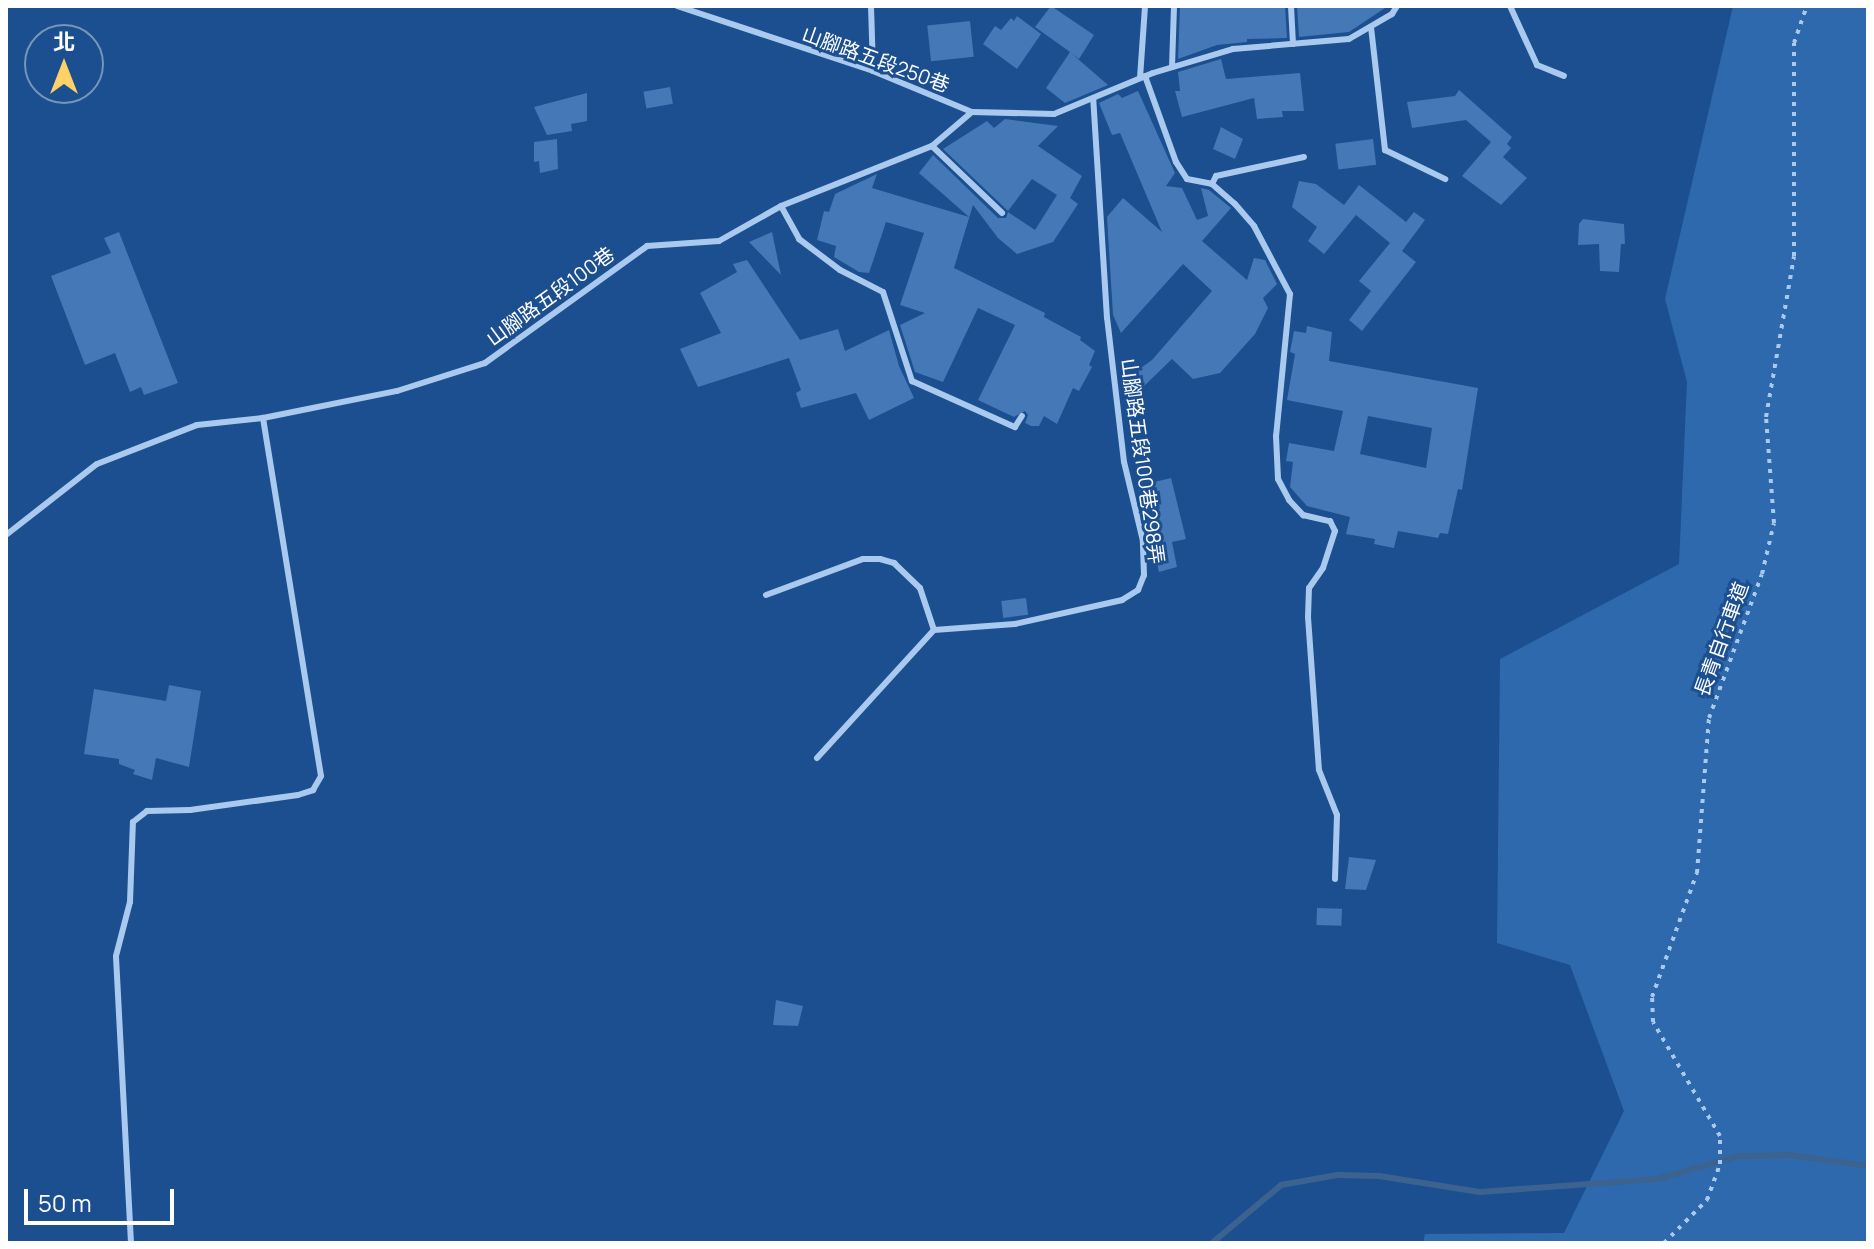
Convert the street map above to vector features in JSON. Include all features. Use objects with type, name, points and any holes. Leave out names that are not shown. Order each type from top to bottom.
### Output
[{"type":"lane","name":"山腳路五段250巷","points":[[677,6],[873,71],[972,112]]},
{"type":"lane","points":[[871,6],[873,71]]},
{"type":"lane","points":[[1145,6],[1143,77],[1176,162],[1187,179],[1212,184],[1254,226],[1290,294],[1276,436],[1278,479],[1289,500],[1303,515],[1330,521],[1335,531],[1323,568],[1309,588],[1308,617],[1319,770],[1337,815],[1335,879]]},
{"type":"lane","points":[[1172,67],[1174,6]]},
{"type":"lane","points":[[1291,6],[1293,44]]},
{"type":"lane","points":[[972,112],[1054,114],[1143,77],[1233,49],[1349,39],[1392,14],[1397,6]]},
{"type":"lane","points":[[1510,6],[1537,65],[1564,76]]},
{"type":"lane","points":[[1371,27],[1385,150],[1445,179]]},
{"type":"lane","name":"山腳路五段100巷298弄","points":[[934,630],[1015,624],[1122,600],[1138,590],[1144,575],[1143,541],[1124,462],[1107,318],[1093,98]]},
{"type":"lane","name":"山腳路五段100巷","points":[[6,535],[97,464],[197,425],[263,418],[397,391],[485,363],[647,246],[719,241],[781,206],[932,146],[972,112]]},
{"type":"lane","points":[[932,146],[1002,213]]},
{"type":"lane","points":[[1212,184],[1216,176],[1304,157]]},
{"type":"lane","points":[[781,206],[799,239],[840,270],[883,292],[912,381],[1015,427],[1022,416]]},
{"type":"lane","points":[[131,1243],[116,956],[130,902],[133,822],[147,811],[190,810],[298,795],[313,790],[321,776],[263,418]]},
{"type":"lane","points":[[766,595],[863,559],[880,559],[894,563],[920,588],[934,630],[817,758]]},
{"type":"path","name":"長青自行車道","points":[[1664,1243],[1707,1200],[1720,1164],[1720,1136],[1653,1022],[1652,997],[1697,873],[1709,718],[1762,574],[1774,523],[1766,417],[1794,256],[1794,43],[1807,6]]},
{"type":"shaded area","points":[[1733,6],[1868,6],[1868,1243],[1423,1243],[1425,1234],[1564,1233],[1624,1111],[1570,965],[1497,943],[1500,659],[1679,564],[1687,382],[1665,299]]},
{"type":"building","points":[[1051,6],[1094,35],[1079,59],[1071,53],[1108,85],[1065,103],[1046,88],[1070,52],[1035,27]]},
{"type":"building","points":[[1180,6],[1285,6],[1287,38],[1247,39],[1247,42],[1217,45],[1178,59]]},
{"type":"building","points":[[1297,6],[1388,6],[1349,32],[1299,37]]},
{"type":"building","points":[[1017,16],[1041,34],[1017,69],[983,44],[995,26],[1001,30],[1011,18],[1014,21]]},
{"type":"building","points":[[970,21],[974,57],[931,61],[927,25]]},
{"type":"building","points":[[1221,59],[1226,79],[1300,73],[1304,111],[1282,111],[1283,117],[1257,119],[1254,98],[1182,117],[1175,91],[1180,91],[1178,72]]},
{"type":"building","points":[[670,87],[673,104],[646,108],[643,92]]},
{"type":"building","points":[[1459,90],[1512,137],[1507,144],[1511,148],[1503,157],[1527,178],[1501,205],[1462,176],[1491,142],[1466,120],[1412,128],[1407,102],[1455,96]]},
{"type":"building","points":[[1138,91],[1175,173],[1166,186],[1182,188],[1197,220],[1208,216],[1201,188],[1209,190],[1231,208],[1202,241],[1247,280],[1254,258],[1265,260],[1277,284],[1263,298],[1268,308],[1255,334],[1220,373],[1193,379],[1172,359],[1142,388],[1134,381],[1138,375],[1135,372],[1152,360],[1212,291],[1183,264],[1121,333],[1113,315],[1107,217],[1123,198],[1162,232],[1120,133],[1112,135],[1099,103],[1118,94],[1122,98]]},
{"type":"building","points":[[587,93],[587,121],[571,124],[572,131],[547,135],[534,107]]},
{"type":"building","points":[[1005,119],[1058,126],[1038,146],[1082,176],[1070,198],[1078,204],[1053,242],[1017,254],[998,238],[973,205],[954,268],[1045,313],[1044,317],[1081,337],[1080,340],[1095,351],[1089,365],[1092,367],[1079,391],[1073,388],[1057,424],[1044,416],[1039,426],[1031,426],[1025,423],[1028,415],[1025,411],[1014,417],[978,400],[1015,325],[978,308],[943,382],[915,372],[900,325],[925,313],[900,305],[924,233],[886,222],[869,273],[859,272],[834,257],[836,246],[817,240],[824,211],[829,212],[835,194],[877,174],[872,188],[969,217],[919,173],[933,155],[998,218],[1006,218],[1008,212],[1035,230],[1057,195],[1032,179],[1008,211],[943,149],[987,121],[994,128]]},
{"type":"building","points":[[1221,127],[1243,139],[1235,159],[1213,149]]},
{"type":"building","points":[[557,139],[558,169],[540,173],[539,161],[534,162],[534,142]]},
{"type":"building","points":[[1373,139],[1376,165],[1338,169],[1335,144]]},
{"type":"building","points":[[1299,181],[1316,184],[1344,205],[1359,185],[1406,222],[1414,212],[1425,220],[1402,251],[1416,262],[1362,331],[1349,320],[1371,291],[1359,281],[1390,243],[1356,215],[1324,254],[1308,241],[1317,227],[1292,207]]},
{"type":"building","points":[[1583,219],[1624,224],[1625,244],[1621,244],[1619,272],[1600,271],[1599,244],[1578,245],[1579,224]]},
{"type":"building","points":[[119,232],[178,383],[144,395],[141,387],[130,392],[115,353],[85,365],[51,276],[111,253],[104,238]]},
{"type":"building","points":[[772,232],[781,275],[749,242]]},
{"type":"building","points":[[747,260],[800,340],[838,329],[845,351],[889,330],[899,366],[914,398],[869,420],[856,393],[801,408],[796,393],[801,390],[789,358],[698,387],[680,349],[721,333],[700,293],[737,272],[733,264]]},
{"type":"building","points":[[1307,326],[1332,332],[1329,361],[1478,388],[1462,490],[1458,489],[1448,534],[1440,533],[1438,538],[1398,531],[1394,548],[1374,544],[1375,539],[1346,534],[1350,517],[1307,506],[1290,487],[1293,462],[1286,461],[1289,443],[1334,451],[1343,411],[1287,400],[1295,354],[1290,352],[1294,331],[1306,333]],"holes":[[[1368,416],[1432,428],[1426,468],[1360,454]]]},
{"type":"building","points":[[1171,478],[1186,539],[1172,542],[1177,567],[1159,572],[1138,486]]},
{"type":"building","points":[[1026,598],[1028,615],[1003,618],[1001,601]]},
{"type":"building","points":[[169,685],[201,691],[189,767],[156,758],[152,780],[133,774],[135,770],[119,764],[119,759],[84,754],[94,689],[166,701]]},
{"type":"building","points":[[1349,857],[1376,860],[1366,890],[1345,889]]},
{"type":"building","points":[[1317,908],[1342,909],[1341,926],[1316,925]]},
{"type":"building","points":[[776,1000],[803,1006],[798,1026],[773,1025]]},
{"type":"waterway","points":[[1212,1243],[1281,1185],[1337,1175],[1379,1176],[1480,1192],[1658,1179],[1739,1156],[1791,1155],[1868,1166]]}]
